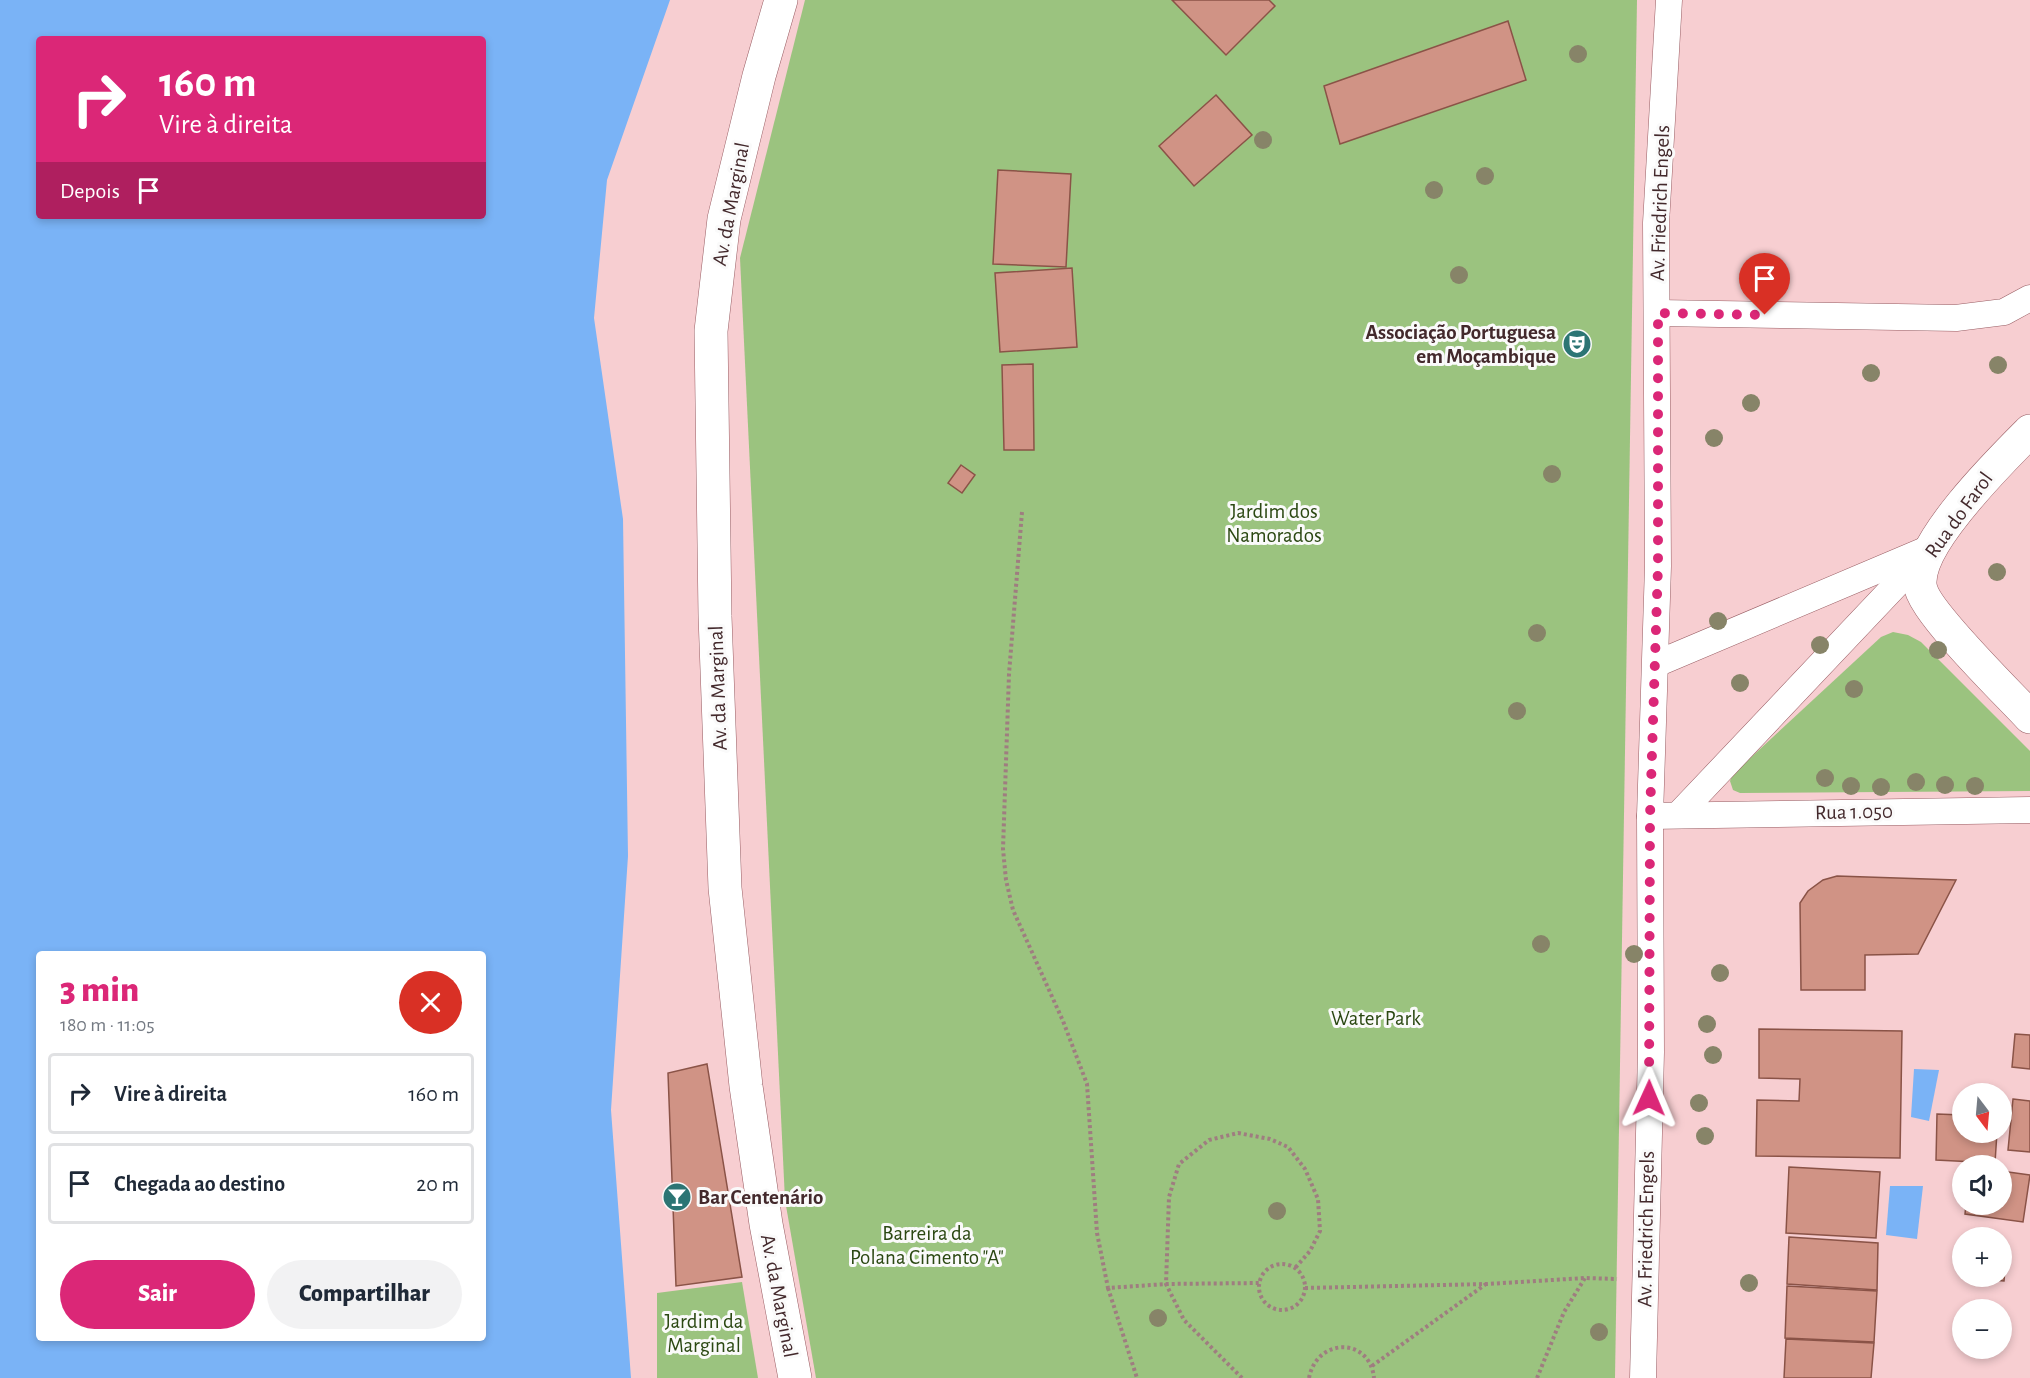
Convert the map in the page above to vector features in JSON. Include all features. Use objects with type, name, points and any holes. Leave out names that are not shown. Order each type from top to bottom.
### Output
[{"type":"main road","name":"Av. da Marginal","points":[[781,0],[759,76],[724,219],[711,331],[715,616],[725,888],[746,1086],[766,1224],[795,1378]]},
{"type":"main road","name":"Rua do Farol","points":[[2030,430],[1980,481],[1932,547],[1923,568],[1920,585],[1930,608],[2030,717]]},
{"type":"street","name":"Av. Friedrich Engels","points":[[1643,1378],[1650,1052],[1650,816],[1658,566],[1656,223],[1669,0]]},
{"type":"street","points":[[1658,313],[1956,318],[2004,312],[2030,298]]},
{"type":"street","points":[[1656,664],[1932,547]]},
{"type":"street","points":[[1678,814],[1932,547]]},
{"type":"street","name":"Rua 1.050","points":[[1650,816],[2030,810]]},
{"type":"path","points":[[1022,512],[1009,674],[1004,849],[1006,880],[1013,910],[1063,1021],[1087,1084],[1097,1233],[1108,1288],[1137,1378]]},
{"type":"path","points":[[1242,1378],[1184,1320],[1166,1284],[1169,1197],[1179,1164],[1209,1140],[1238,1133],[1270,1139],[1288,1147],[1305,1169],[1318,1199],[1320,1231],[1310,1251],[1295,1268]]},
{"type":"path","points":[[1288,1264],[1295,1268],[1305,1280],[1305,1288],[1299,1302],[1287,1309],[1279,1310],[1272,1308],[1262,1298],[1259,1290],[1260,1283],[1262,1276],[1273,1265],[1288,1264]]},
{"type":"path","points":[[1305,1288],[1487,1284],[1585,1278],[1645,1282]]},
{"type":"path","points":[[1537,1378],[1564,1312],[1585,1278]]},
{"type":"path","points":[[1108,1288],[1166,1284],[1260,1283]]},
{"type":"path","points":[[1372,1366],[1487,1284]]},
{"type":"path","points":[[1309,1378],[1316,1358],[1335,1347],[1357,1350],[1366,1357],[1372,1366],[1374,1378]]},
{"type":"green space","name":"Jardim dos Namorados","points":[[805,0],[1637,0],[1615,1378],[816,1378],[785,1200],[740,258]]},
{"type":"green space","points":[[1893,632],[1908,635],[1921,642],[2030,751],[2030,791],[1740,793],[1733,790],[1730,781],[1733,774],[1881,637]]},
{"type":"green space","name":"Jardim da Marginal","points":[[742,1282],[758,1378],[657,1378],[657,1293]]},
{"type":"water","points":[[0,0],[670,0],[607,180],[594,318],[623,519],[628,856],[611,1110],[631,1378],[0,1378]]},
{"type":"water","points":[[1914,1069],[1939,1070],[1929,1121],[1911,1117]]},
{"type":"water","points":[[1890,1186],[1923,1186],[1917,1239],[1886,1235]]},
{"type":"building","points":[[1172,0],[1269,0],[1275,6],[1226,55]]},
{"type":"building","points":[[1508,21],[1526,80],[1340,144],[1324,86]]},
{"type":"building","points":[[1216,95],[1252,135],[1194,186],[1159,146]]},
{"type":"building","points":[[998,170],[1071,174],[1066,267],[993,264]]},
{"type":"building","points":[[1072,268],[1077,347],[1000,352],[995,273]]},
{"type":"building","points":[[1033,364],[1034,450],[1004,450],[1002,365]]},
{"type":"building","points":[[961,465],[975,475],[962,493],[948,483]]},
{"type":"building","points":[[1837,876],[1956,880],[1918,954],[1865,955],[1865,990],[1801,990],[1800,903],[1808,891],[1823,880]]},
{"type":"building","points":[[1759,1029],[1902,1031],[1900,1158],[1756,1156],[1757,1100],[1799,1101],[1800,1079],[1759,1078]]},
{"type":"building","points":[[2015,1034],[2030,1035],[2030,1069],[2012,1067]]},
{"type":"building","points":[[707,1064],[742,1277],[676,1286],[668,1073]]},
{"type":"building","points":[[2013,1099],[2030,1101],[2030,1152],[2008,1150],[2009,1143],[2012,1143]]},
{"type":"building","points":[[1937,1114],[1952,1115],[1952,1143],[1996,1143],[1996,1155],[1952,1155],[1952,1161],[1936,1160]]},
{"type":"building","points":[[1789,1167],[1880,1172],[1876,1238],[1786,1233]]},
{"type":"building","points":[[2012,1173],[2030,1175],[2023,1222],[1972,1215],[2012,1215]]},
{"type":"building","points":[[1789,1237],[1878,1243],[1877,1290],[1787,1284]]},
{"type":"building","points":[[1787,1286],[1877,1291],[1874,1342],[1785,1338]]},
{"type":"building","points":[[1786,1339],[1874,1343],[1871,1378],[1784,1378]]},
{"type":"place","name":"Associação Portuguesa em Moçambique","points":[[1577,344]]},
{"type":"place","name":"Bar Centenário","points":[[677,1197]]},
{"type":"route","points":[[1649,1098],[1650,816],[1658,566],[1658,313],[1765,315]]},
{"type":"park label","name":"Water Park","points":[[1376,1018]]},
{"type":"park label","name":"Barreira da Polana Cimento \"A\"","points":[[927,1245]]}]
